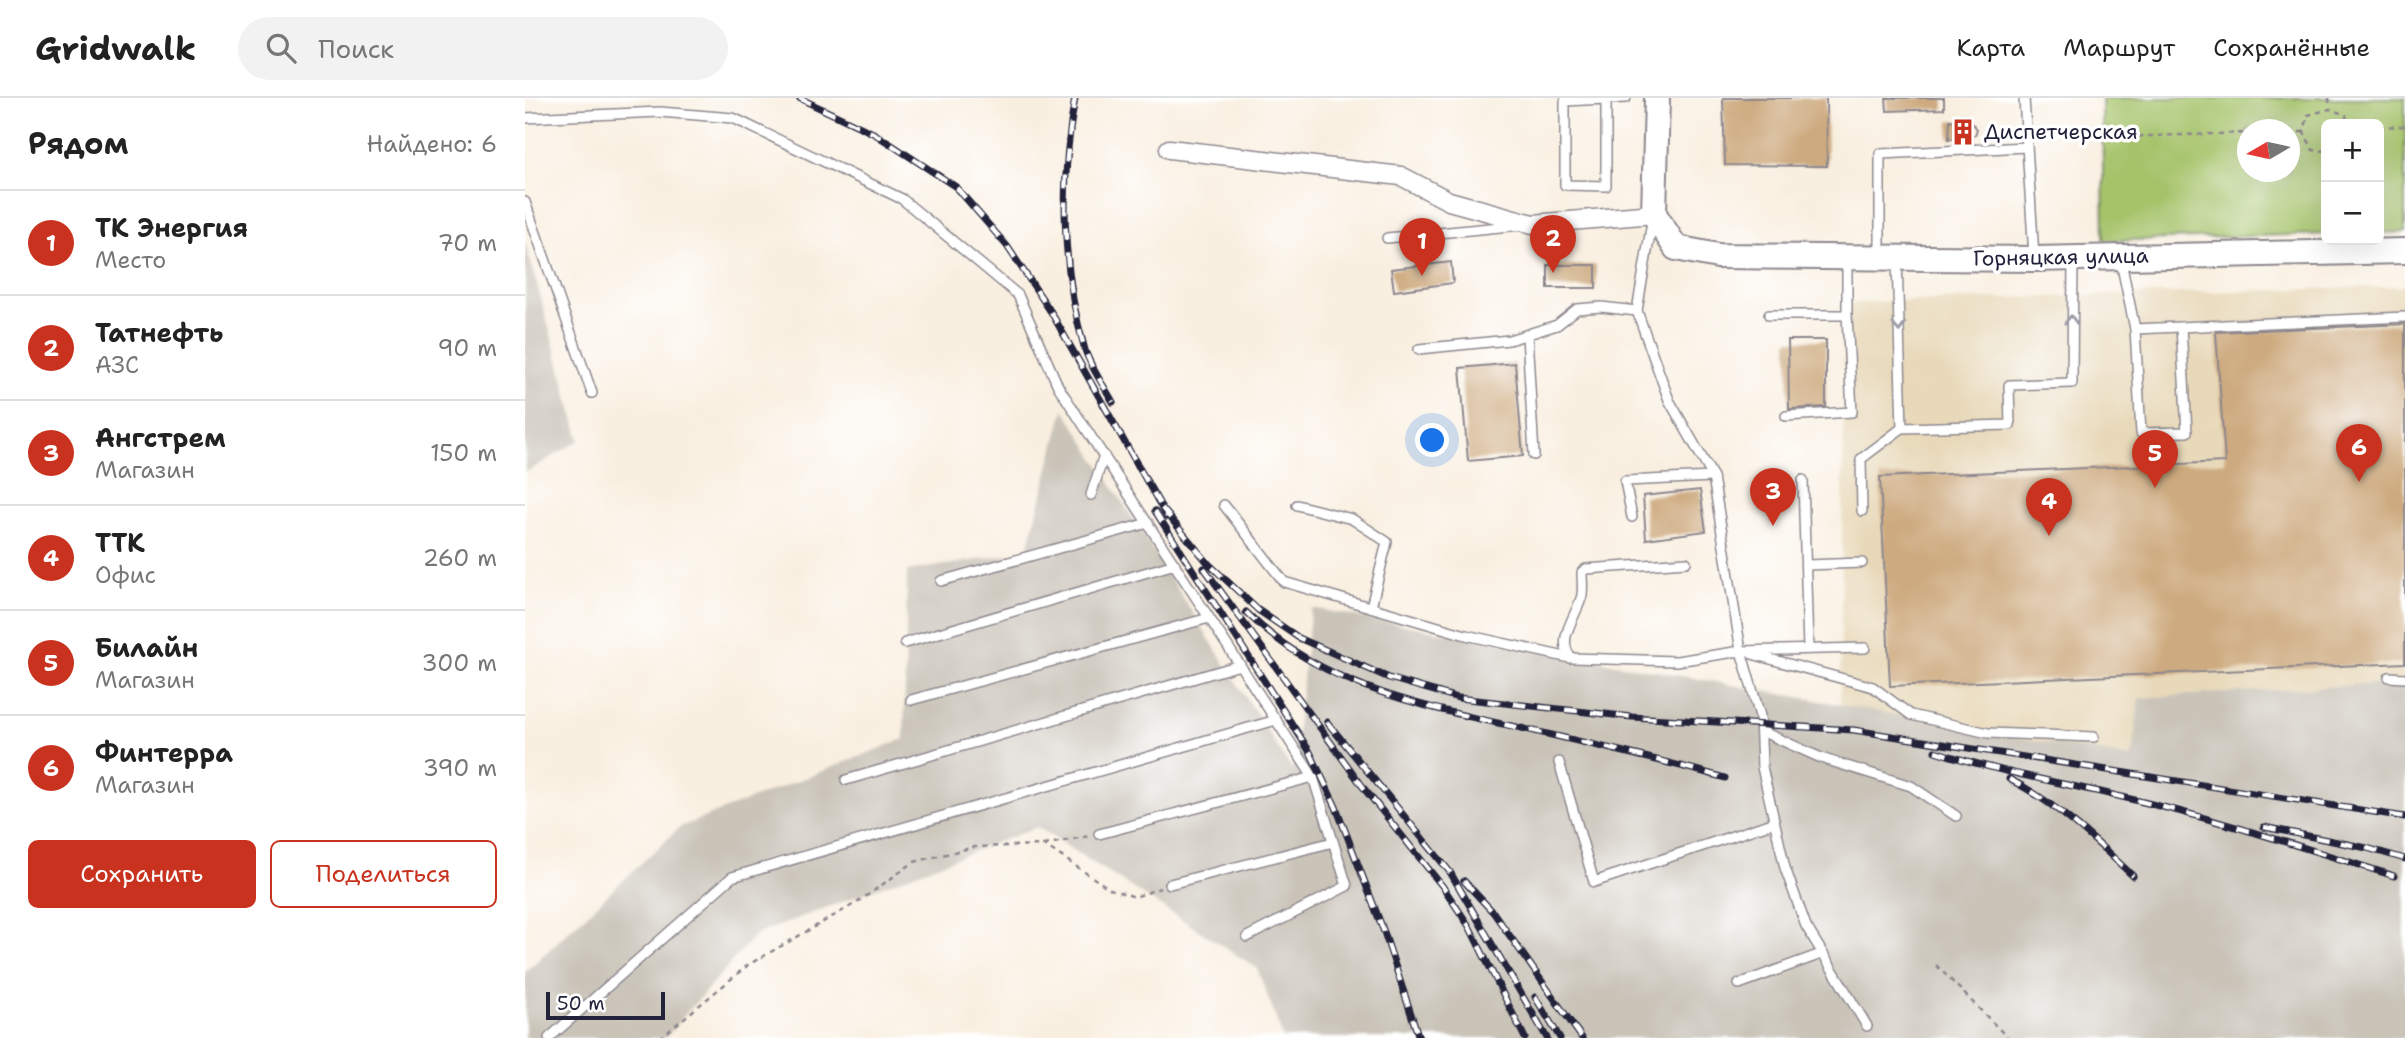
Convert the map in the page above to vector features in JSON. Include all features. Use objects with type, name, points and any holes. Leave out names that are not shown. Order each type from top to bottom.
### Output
[{"type":"street","points":[[1169,149],[1401,176],[1449,201],[1533,224],[1654,214],[1657,98]]},
{"type":"street","name":"Горняцкая улица","points":[[1654,214],[1676,248],[1718,256],[2034,259],[2405,251]]},
{"type":"lane","points":[[1606,99],[1606,186],[1565,185],[1565,101],[1626,98]]},
{"type":"lane","points":[[2024,98],[2034,259]]},
{"type":"lane","points":[[525,118],[660,112],[733,118],[902,199],[1018,295],[1058,386],[1313,777],[1347,886],[1247,937]]},
{"type":"lane","points":[[1902,428],[1881,154],[2027,147]]},
{"type":"lane","points":[[525,202],[592,393]]},
{"type":"lane","points":[[1654,214],[1637,311],[1669,400],[1713,477],[1741,651],[1761,716],[1762,767],[1772,823],[1806,926],[1867,1026]]},
{"type":"lane","points":[[1387,238],[1533,224]]},
{"type":"lane","points":[[2119,256],[2135,329],[2141,433],[2187,432],[2181,327]]},
{"type":"lane","points":[[1862,511],[1861,459],[1902,428],[2010,425],[2009,385],[2072,383],[2073,257]]},
{"type":"lane","points":[[1786,416],[1852,412],[1847,259]]},
{"type":"lane","points":[[1419,349],[1509,340],[1557,325],[1577,309],[1601,307],[1637,311]]},
{"type":"lane","points":[[1769,316],[1847,315]]},
{"type":"lane","points":[[2135,329],[2405,317]]},
{"type":"lane","points":[[1527,335],[1534,455]]},
{"type":"lane","points":[[1091,495],[1104,455]]},
{"type":"lane","points":[[1632,517],[1625,481],[1713,477]]},
{"type":"lane","points":[[1803,480],[1808,649]]},
{"type":"lane","points":[[1224,505],[1284,582],[1466,635],[1572,658],[1677,661],[1741,651],[1865,648]]},
{"type":"lane","points":[[1297,505],[1352,519],[1387,542],[1371,607]]},
{"type":"lane","points":[[941,581],[1148,523]]},
{"type":"lane","points":[[1572,658],[1566,652],[1564,643],[1581,596],[1582,572],[1587,569],[1686,562]]},
{"type":"lane","points":[[1806,565],[1862,562]]},
{"type":"lane","points":[[905,643],[1175,564]]},
{"type":"lane","points":[[911,701],[1209,618]]},
{"type":"lane","points":[[1741,651],[1873,687],[1911,715],[1987,733],[2094,737]]},
{"type":"lane","points":[[846,780],[1240,665]]},
{"type":"lane","points":[[2389,677],[2405,678]]},
{"type":"lane","points":[[549,1038],[732,877],[1276,720]]},
{"type":"lane","points":[[1761,731],[1821,758],[1911,786],[1955,816]]},
{"type":"lane","points":[[1559,762],[1594,882],[1772,823]]},
{"type":"lane","points":[[1099,834],[1313,777]]},
{"type":"lane","points":[[1170,884],[1333,842]]},
{"type":"lane","points":[[1739,984],[1821,954]]},
{"type":"path","points":[[2329,98],[2330,109]]},
{"type":"path","points":[[2321,151],[2313,150],[2304,132],[2308,115],[2330,109],[2346,115],[2346,119]]},
{"type":"path","points":[[2384,127],[2405,125]]},
{"type":"path","points":[[2088,138],[2237,133]]},
{"type":"path","points":[[660,1038],[748,965],[858,902],[914,862],[974,847],[1044,845],[1099,834]]},
{"type":"path","points":[[1044,845],[1110,889],[1135,897],[1170,884]]},
{"type":"path","points":[[1936,965],[2008,1038]]},
{"type":"shaded area","points":[[525,241],[580,440],[525,473]]},
{"type":"shaded area","points":[[2405,286],[2405,682],[2139,698],[2133,759],[1840,705],[1845,303]]},
{"type":"shaded area","points":[[1064,409],[1292,770],[1311,608],[2132,758],[2139,698],[2405,682],[2405,1038],[1283,1038],[1257,968],[1037,827],[755,935],[665,1038],[525,1038],[525,972],[680,827],[904,739],[907,571],[1027,552]]},
{"type":"green space","points":[[2102,98],[2405,98],[2405,232],[2384,233],[2384,119],[2321,119],[2321,234],[2104,241]]},
{"type":"building","points":[[1723,98],[1826,98],[1827,166],[1725,165]]},
{"type":"building","points":[[1886,98],[1944,98],[1944,109],[1887,111]]},
{"type":"building","name":"Диспетчерская","points":[[1950,120],[1973,124],[1977,129],[1975,135],[1949,139]]},
{"type":"building","points":[[1451,262],[1453,283],[1394,291],[1391,269]]},
{"type":"building","points":[[1548,265],[1596,265],[1596,288],[1548,288]]},
{"type":"building","points":[[2405,324],[2405,663],[1890,686],[1880,477],[2225,462],[2216,332]]},
{"type":"building","points":[[1788,340],[1826,340],[1826,407],[1789,409]]},
{"type":"building","points":[[1515,363],[1523,456],[1468,461],[1460,368]]},
{"type":"building","points":[[1700,490],[1706,531],[1646,539],[1643,496]]},
{"type":"railway","points":[[799,98],[875,134],[956,187],[1007,246],[1051,312],[1167,517]]},
{"type":"railway","points":[[1075,98],[1065,192],[1067,256],[1085,350],[1113,402]]},
{"type":"railway","points":[[1162,508],[1209,564],[1258,610],[1299,638],[1389,678],[1458,698],[1632,717],[1854,730],[2405,817]]},
{"type":"railway","points":[[1155,511],[1310,752],[1336,807],[1384,932],[1419,1038]]},
{"type":"railway","points":[[1204,568],[1366,791],[1443,887],[1469,926],[1525,1038]]},
{"type":"railway","points":[[1246,612],[1277,639],[1311,661],[1385,694],[1725,778]]},
{"type":"railway","points":[[1327,722],[1450,872],[1547,1038]]},
{"type":"railway","points":[[1935,751],[2005,771],[2191,814],[2394,876]]},
{"type":"railway","points":[[2009,779],[2059,811],[2133,876]]},
{"type":"railway","points":[[2264,827],[2367,848],[2405,859]]},
{"type":"railway","points":[[1464,881],[1493,912],[1582,1038]]},
{"type":"railway","points":[[1535,997],[1560,1038]]},
{"type":"place","name":"Диспетчерская","points":[[1963,132]]},
{"type":"place","name":"Татнефть","points":[[1553,273]]},
{"type":"place","name":"ТК Энергия","points":[[1422,276]]},
{"type":"place","name":"Финтерра","points":[[2359,482]]},
{"type":"place","name":"Билайн","points":[[2155,488]]},
{"type":"place","name":"Ангстрем","points":[[1773,526]]},
{"type":"place","name":"ТТК","points":[[2049,536]]}]
